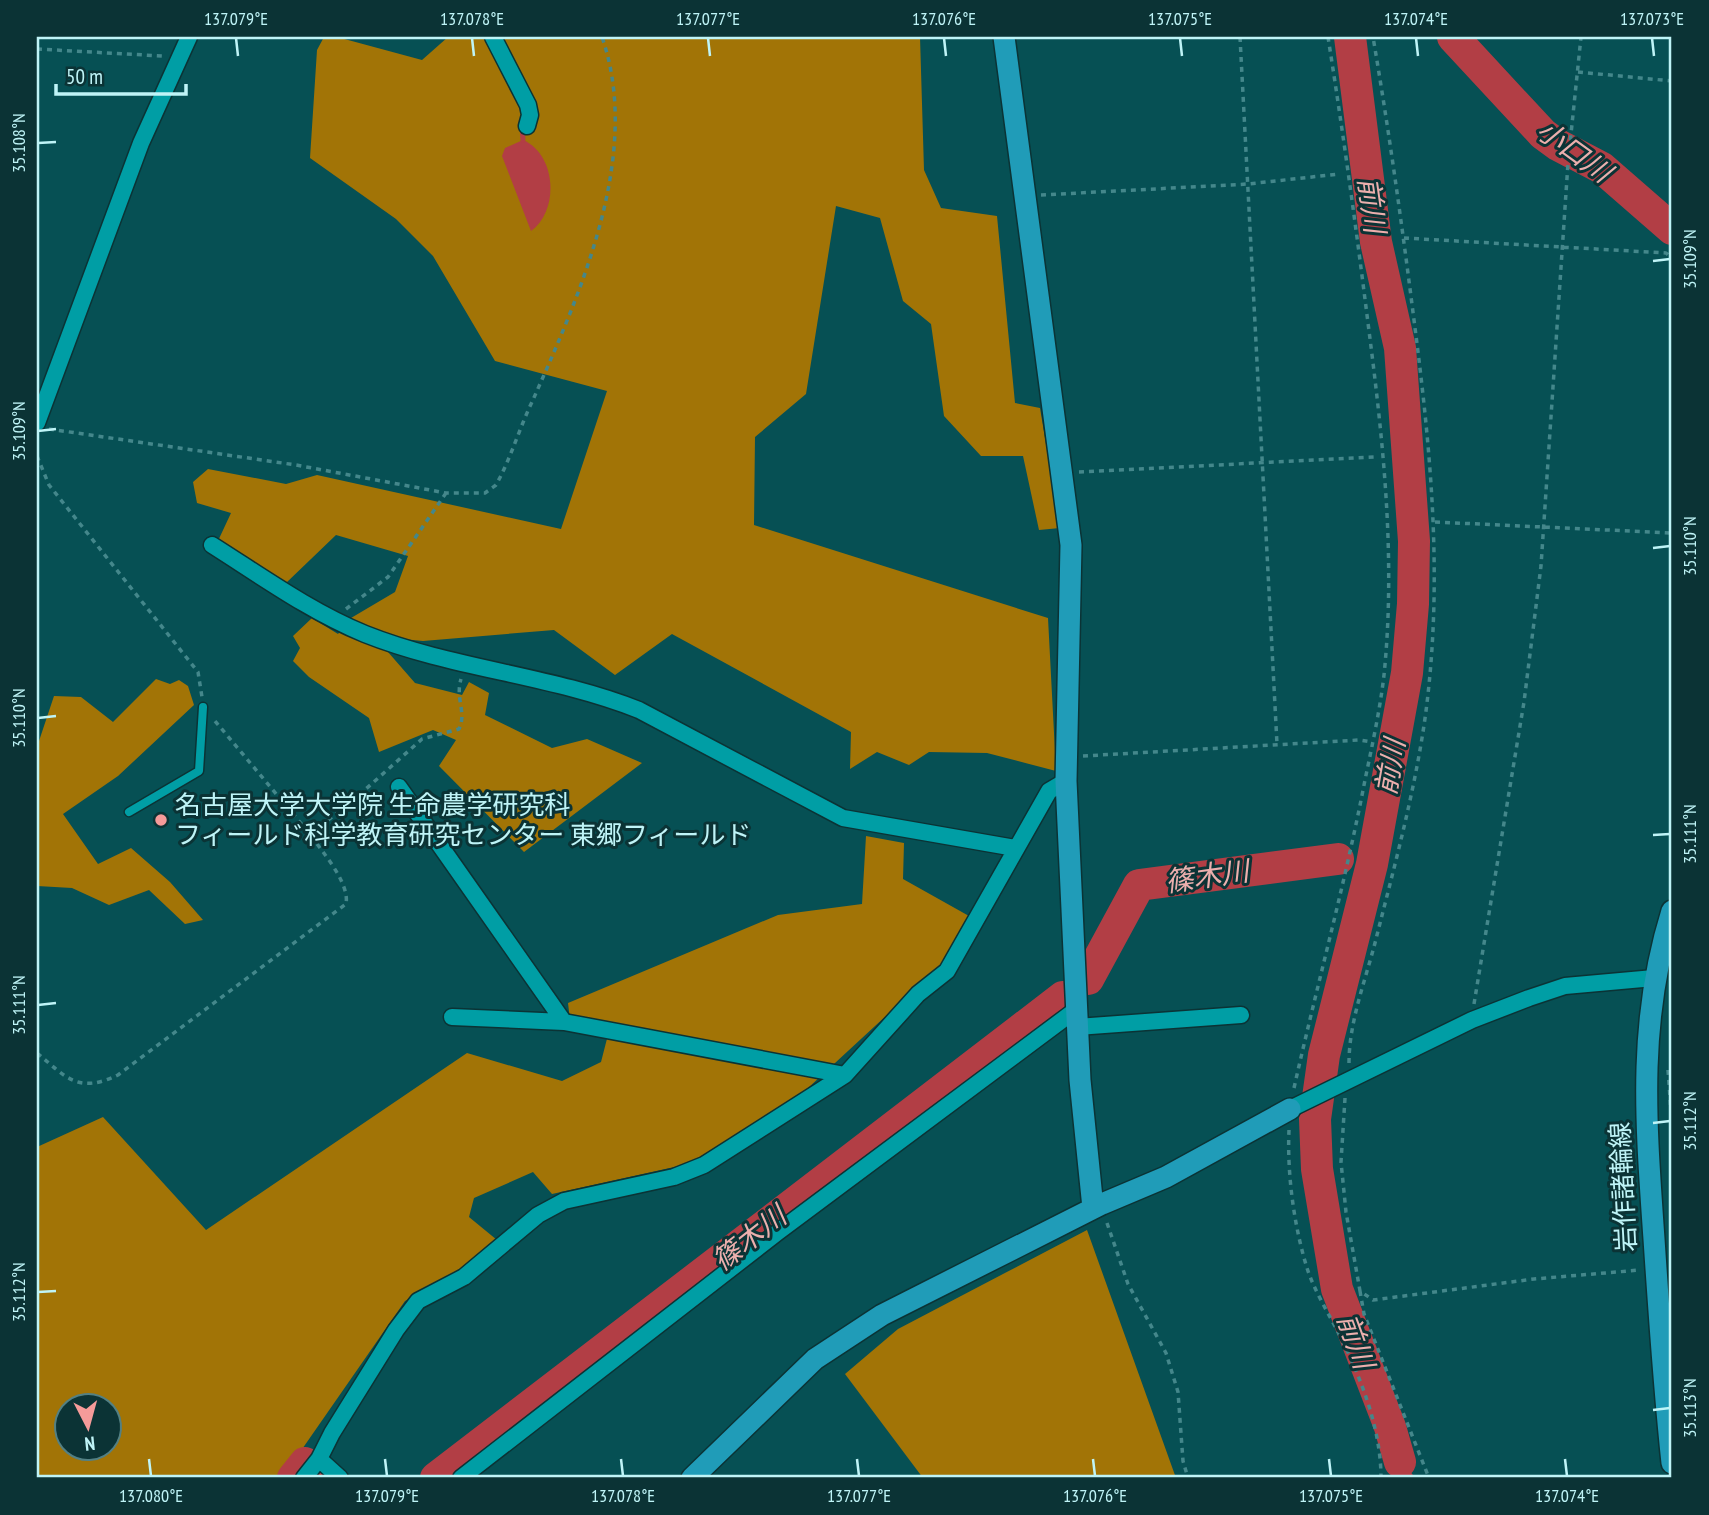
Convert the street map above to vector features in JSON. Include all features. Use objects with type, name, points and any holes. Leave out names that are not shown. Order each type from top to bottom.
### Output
[{"type":"street","points":[[37,425],[141,143],[189,37]]},
{"type":"street","points":[[494,37],[528,105],[530,115],[527,127]]},
{"type":"street","points":[[1004,37],[1071,545],[1066,781],[1087,1167],[1098,1206]]},
{"type":"street","points":[[212,545],[297,598],[365,634],[466,664],[609,698],[639,710],[843,818],[1015,848]]},
{"type":"street","points":[[304,1478],[319,1459],[389,1341],[418,1301],[474,1270],[538,1215],[564,1201],[674,1177],[704,1165],[845,1075],[918,994],[947,971],[1049,792],[1066,781]]},
{"type":"street","points":[[399,787],[564,1022]]},
{"type":"street","name":"岩作諸輪線","points":[[1672,911],[1654,978],[1647,1025],[1646,1094],[1656,1269],[1672,1462]]},
{"type":"street","points":[[692,1478],[816,1359],[882,1315],[1098,1206],[1166,1177],[1318,1094],[1349,1083],[1472,1020],[1565,986],[1654,978]]},
{"type":"street","points":[[461,1478],[778,1231],[1067,1013],[1077,1018],[1241,1015]]},
{"type":"street","points":[[452,1017],[564,1022],[845,1075]]},
{"type":"street","points":[[319,1459],[340,1478]]},
{"type":"lane","points":[[129,812],[199,771],[203,707]]},
{"type":"path","points":[[37,425],[296,465],[446,493],[485,493],[496,485],[508,463],[549,367],[602,212],[615,153],[617,116],[602,37]]},
{"type":"path","points":[[1240,37],[1277,744]]},
{"type":"path","points":[[1328,37],[1345,137],[1377,392],[1387,495],[1391,575],[1384,677],[1373,742],[1348,869],[1310,1012],[1290,1109],[1288,1149],[1307,1268],[1343,1343],[1381,1446],[1381,1478],[1371,1478]]},
{"type":"path","points":[[1373,37],[1404,238],[1435,522],[1436,593],[1426,713],[1391,878],[1353,1023],[1341,1162],[1364,1314],[1429,1478]]},
{"type":"path","points":[[1472,1020],[1524,702],[1545,528],[1568,163],[1581,37]]},
{"type":"path","points":[[37,49],[178,59]]},
{"type":"path","points":[[1578,72],[1672,81]]},
{"type":"path","points":[[1025,196],[1248,184],[1339,174]]},
{"type":"path","points":[[1404,238],[1666,253],[1672,258]]},
{"type":"path","points":[[37,456],[49,485],[198,672],[203,707],[310,834],[348,897],[346,904],[118,1075],[89,1084],[71,1081],[37,1053]]},
{"type":"path","points":[[1063,473],[1262,465],[1374,457]]},
{"type":"path","points":[[342,622],[349,605],[388,577],[446,493]]},
{"type":"path","points":[[1435,522],[1672,533]]},
{"type":"path","points":[[310,834],[349,804],[422,739],[459,729],[462,712],[457,693],[466,664]]},
{"type":"path","points":[[1067,757],[1277,744],[1359,740],[1373,742]]},
{"type":"path","points":[[1098,1206],[1128,1284],[1166,1353],[1178,1392],[1183,1461],[1188,1478]]},
{"type":"path","points":[[1360,1291],[1373,1300],[1534,1279],[1656,1269]]},
{"type":"shaded area","points":[[324,37],[337,37],[422,60],[448,37],[920,37],[924,170],[941,208],[997,216],[1015,403],[1040,408],[1060,528],[1039,530],[1023,456],[981,456],[944,416],[931,324],[903,301],[880,218],[836,206],[806,394],[755,437],[754,525],[1048,618],[1056,771],[987,753],[929,752],[909,765],[877,752],[850,769],[851,732],[672,634],[615,675],[554,630],[423,641],[392,638],[388,652],[415,683],[462,695],[469,682],[489,693],[485,715],[552,748],[587,739],[642,763],[524,852],[439,766],[456,740],[433,730],[379,752],[369,718],[309,677],[293,661],[300,648],[293,636],[312,618],[338,634],[351,618],[395,592],[408,556],[336,535],[286,583],[217,543],[231,513],[197,503],[193,482],[208,469],[286,484],[317,475],[561,529],[607,391],[495,361],[433,256],[396,219],[310,158],[317,50]]},
{"type":"shaded area","points":[[523,140],[534,147],[542,157],[548,169],[550,183],[547,210],[531,231],[502,156],[505,148]]},
{"type":"shaded area","points":[[156,679],[170,684],[179,680],[188,686],[194,705],[118,776],[63,814],[98,864],[131,848],[170,882],[203,920],[185,924],[149,890],[109,905],[72,888],[37,886],[37,747],[54,696],[81,697],[113,722]]},
{"type":"shaded area","points":[[866,836],[904,843],[903,879],[969,916],[941,965],[795,1100],[688,1164],[552,1194],[533,1172],[474,1198],[469,1217],[497,1240],[459,1272],[405,1301],[282,1478],[37,1478],[37,1147],[103,1117],[206,1230],[467,1053],[562,1081],[601,1062],[610,1027],[570,1020],[568,1003],[778,915],[862,904]]},
{"type":"shaded area","points":[[1087,1230],[1176,1478],[923,1478],[845,1374],[898,1329]]},
{"type":"waterway","name":"前川","points":[[1350,37],[1376,242],[1400,348],[1414,541],[1413,604],[1407,673],[1372,864],[1324,1055],[1315,1119],[1317,1169],[1337,1289],[1390,1427],[1400,1462]]},
{"type":"waterway","name":"小口川","points":[[1453,37],[1543,134],[1602,168],[1672,229]]},
{"type":"waterway","points":[[522,126],[523,140]]},
{"type":"waterway","name":"篠木川","points":[[1088,979],[1139,885],[1338,859]]},
{"type":"waterway","name":"篠木川","points":[[436,1478],[1063,997]]},
{"type":"waterway","name":"前川","points":[[1400,1462],[1412,1478]]},
{"type":"waterway","name":"篠木川","points":[[293,1478],[305,1463],[322,1478]]},
{"type":"place","name":"名古屋大学大学院 生命農学研究科 フィールド科学教育研究センター 東郷フィールド","points":[[161,820]]}]
